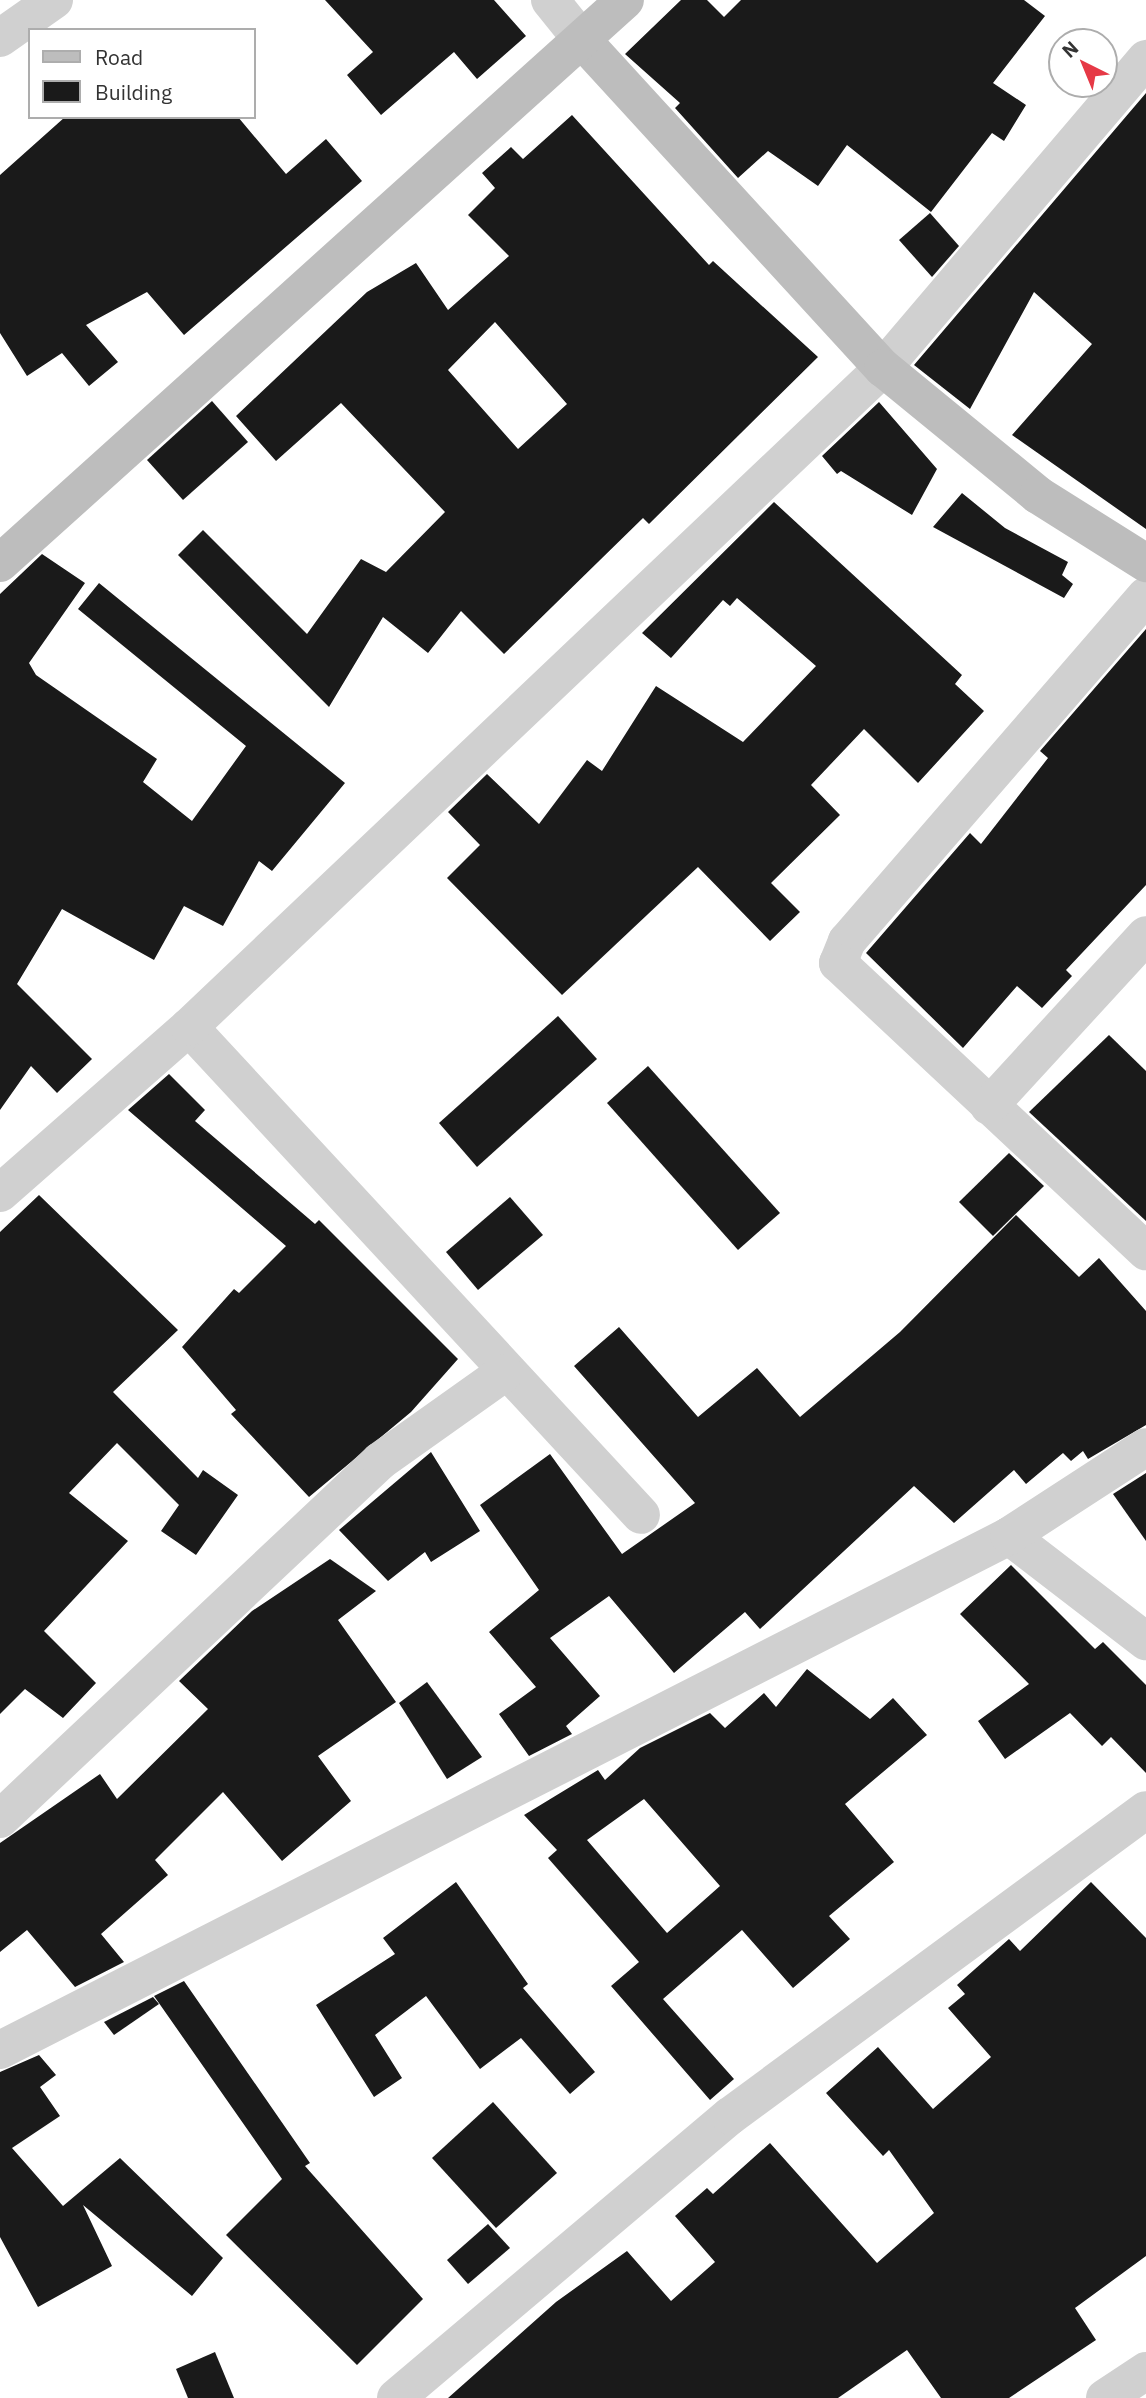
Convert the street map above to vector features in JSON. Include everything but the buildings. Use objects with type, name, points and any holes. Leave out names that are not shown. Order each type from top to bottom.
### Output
[{"type":"street","points":[[0,38],[54,0]]},
{"type":"street","points":[[550,0],[583,41],[883,368],[1038,495],[1146,563]]},
{"type":"street","points":[[0,562],[583,41],[625,0]]},
{"type":"street","points":[[0,1193],[189,1027],[883,368],[1146,59]]},
{"type":"street","points":[[1146,596],[838,953],[844,972],[1146,1251]]},
{"type":"street","points":[[989,1106],[1146,935]]},
{"type":"street","points":[[189,1027],[504,1373],[641,1515]]},
{"type":"street","points":[[0,1819],[380,1461],[504,1373]]},
{"type":"street","points":[[0,2050],[1009,1536],[1146,1447]]},
{"type":"street","points":[[1009,1536],[1146,1641]]},
{"type":"street","points":[[396,2398],[730,2116],[1146,1810]]},
{"type":"street","points":[[1105,2398],[1146,2371]]}]
